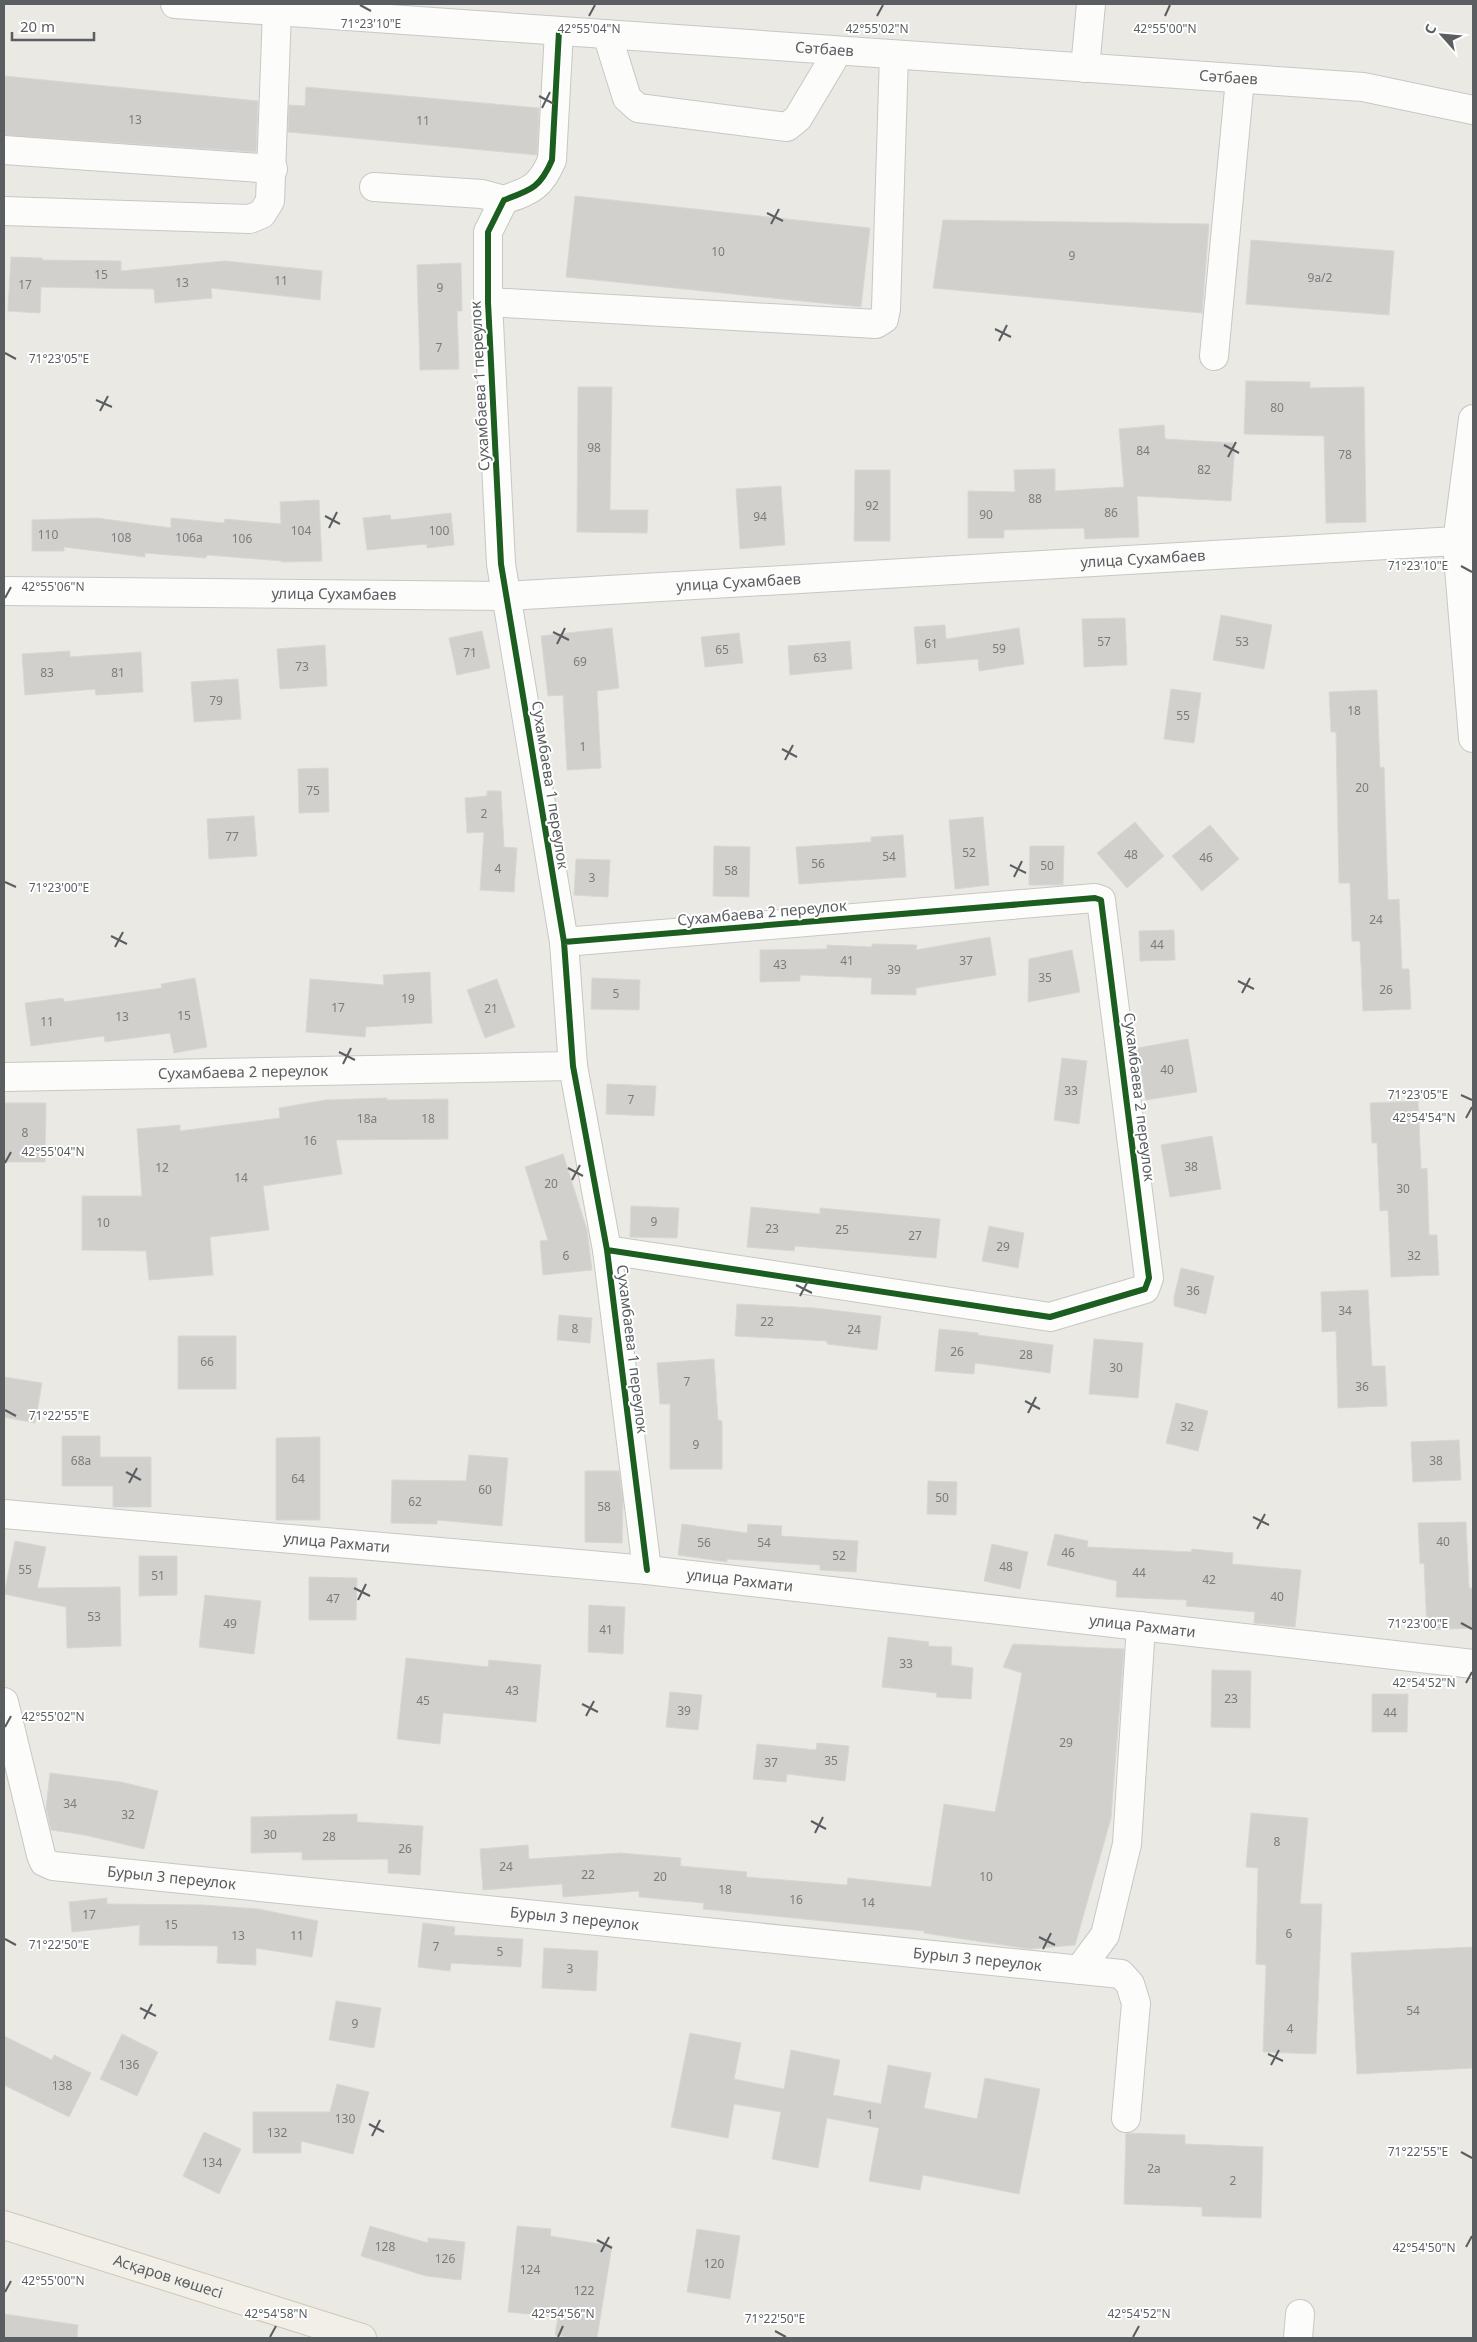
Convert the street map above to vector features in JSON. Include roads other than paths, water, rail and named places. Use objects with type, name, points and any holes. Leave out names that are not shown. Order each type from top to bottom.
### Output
[{"type":"main road","name":"Асқаров көшесі","points":[[4,2225],[362,2338]]},
{"type":"street","name":"Сәтбаев","points":[[175,4],[277,11],[379,11],[559,31],[1363,88],[1473,110]]},
{"type":"street","points":[[1085,68],[1091,4]]},
{"type":"street","points":[[4,211],[250,219],[262,214],[270,201],[273,169],[277,11]]},
{"type":"street","points":[[374,187],[482,194],[504,200],[533,189],[544,178],[552,160],[559,31]]},
{"type":"street","points":[[607,34],[627,98],[638,108],[787,127],[798,118],[838,51]]},
{"type":"street","points":[[488,302],[876,324],[884,319],[886,310],[894,54]]},
{"type":"street","points":[[1214,356],[1240,79]]},
{"type":"street","points":[[4,150],[273,169]]},
{"type":"street","name":"Сухамбаева 1 переулок","points":[[504,200],[488,232],[488,302],[501,564],[564,942],[573,1066],[607,1250],[647,1570]]},
{"type":"street","points":[[1473,419],[1465,542],[1473,738]]},
{"type":"street","name":"улица Сухамбаев","points":[[4,591],[506,596],[1465,542]]},
{"type":"street","name":"Сухамбаева 2 переулок","points":[[564,942],[1095,898],[1101,900],[1149,1278],[1145,1289],[1050,1317],[607,1250]]},
{"type":"street","name":"Сухамбаева 2 переулок","points":[[4,1077],[573,1066]]},
{"type":"street","name":"улица Рахмати","points":[[4,1514],[647,1570],[1473,1664]]},
{"type":"street","points":[[1079,1970],[1105,1935],[1127,1844],[1141,1626]]},
{"type":"street","name":"Бурыл 3 переулок","points":[[4,1702],[41,1855],[44,1862],[53,1866],[1121,1974],[1130,1984],[1136,2002],[1126,2118]]}]
